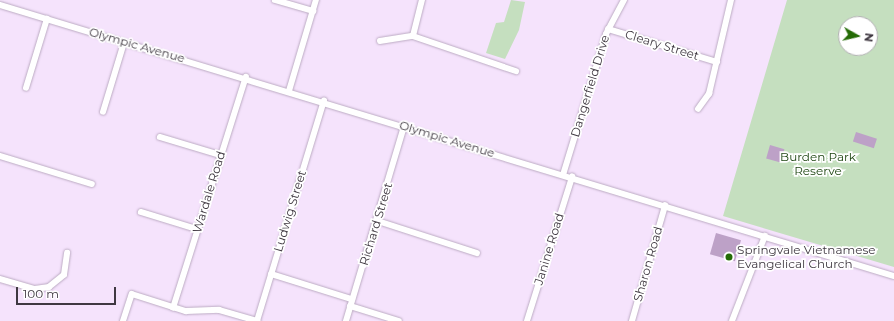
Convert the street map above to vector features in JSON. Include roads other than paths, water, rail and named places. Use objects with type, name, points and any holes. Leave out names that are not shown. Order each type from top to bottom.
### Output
[{"type":"street","points":[[276,0],[313,11]]},
{"type":"street","points":[[289,91],[316,0]]},
{"type":"street","points":[[413,36],[422,0]]},
{"type":"street","name":"Dangerfield Drive","points":[[563,175],[608,29],[624,0]]},
{"type":"street","points":[[698,109],[708,99],[731,0]]},
{"type":"street","name":"Olympic Avenue","points":[[0,5],[124,43],[246,77],[894,276]]},
{"type":"street","points":[[26,88],[47,19]]},
{"type":"street","name":"Cleary Street","points":[[608,29],[717,62]]},
{"type":"street","points":[[380,41],[413,36],[516,71]]},
{"type":"street","points":[[103,112],[124,43]]},
{"type":"street","name":"Wardale Road","points":[[173,308],[220,155],[246,77]]},
{"type":"street","name":"Ludwig Street","points":[[256,321],[324,102]]},
{"type":"street","name":"Richard Street","points":[[346,321],[378,221],[404,126]]},
{"type":"street","points":[[160,137],[220,155]]},
{"type":"street","points":[[0,156],[92,184]]},
{"type":"street","name":"Janine Road","points":[[527,321],[572,178]]},
{"type":"street","name":"Sharon Road","points":[[632,321],[665,206]]},
{"type":"street","points":[[141,212],[197,229]]},
{"type":"street","points":[[378,221],[477,253]]},
{"type":"street","points":[[732,321],[765,236]]},
{"type":"street","points":[[0,280],[30,289],[49,287],[64,276],[67,253]]},
{"type":"street","points":[[271,274],[352,299]]},
{"type":"street","points":[[124,321],[132,294],[173,308],[219,310],[256,321]]},
{"type":"street","points":[[350,306],[399,321]]},
{"type":"place","name":"Springvale Vietnamese Evangelical Church","points":[[729,257]]},
{"type":"park label","name":"Burden Park Reserve","points":[[818,164]]}]
